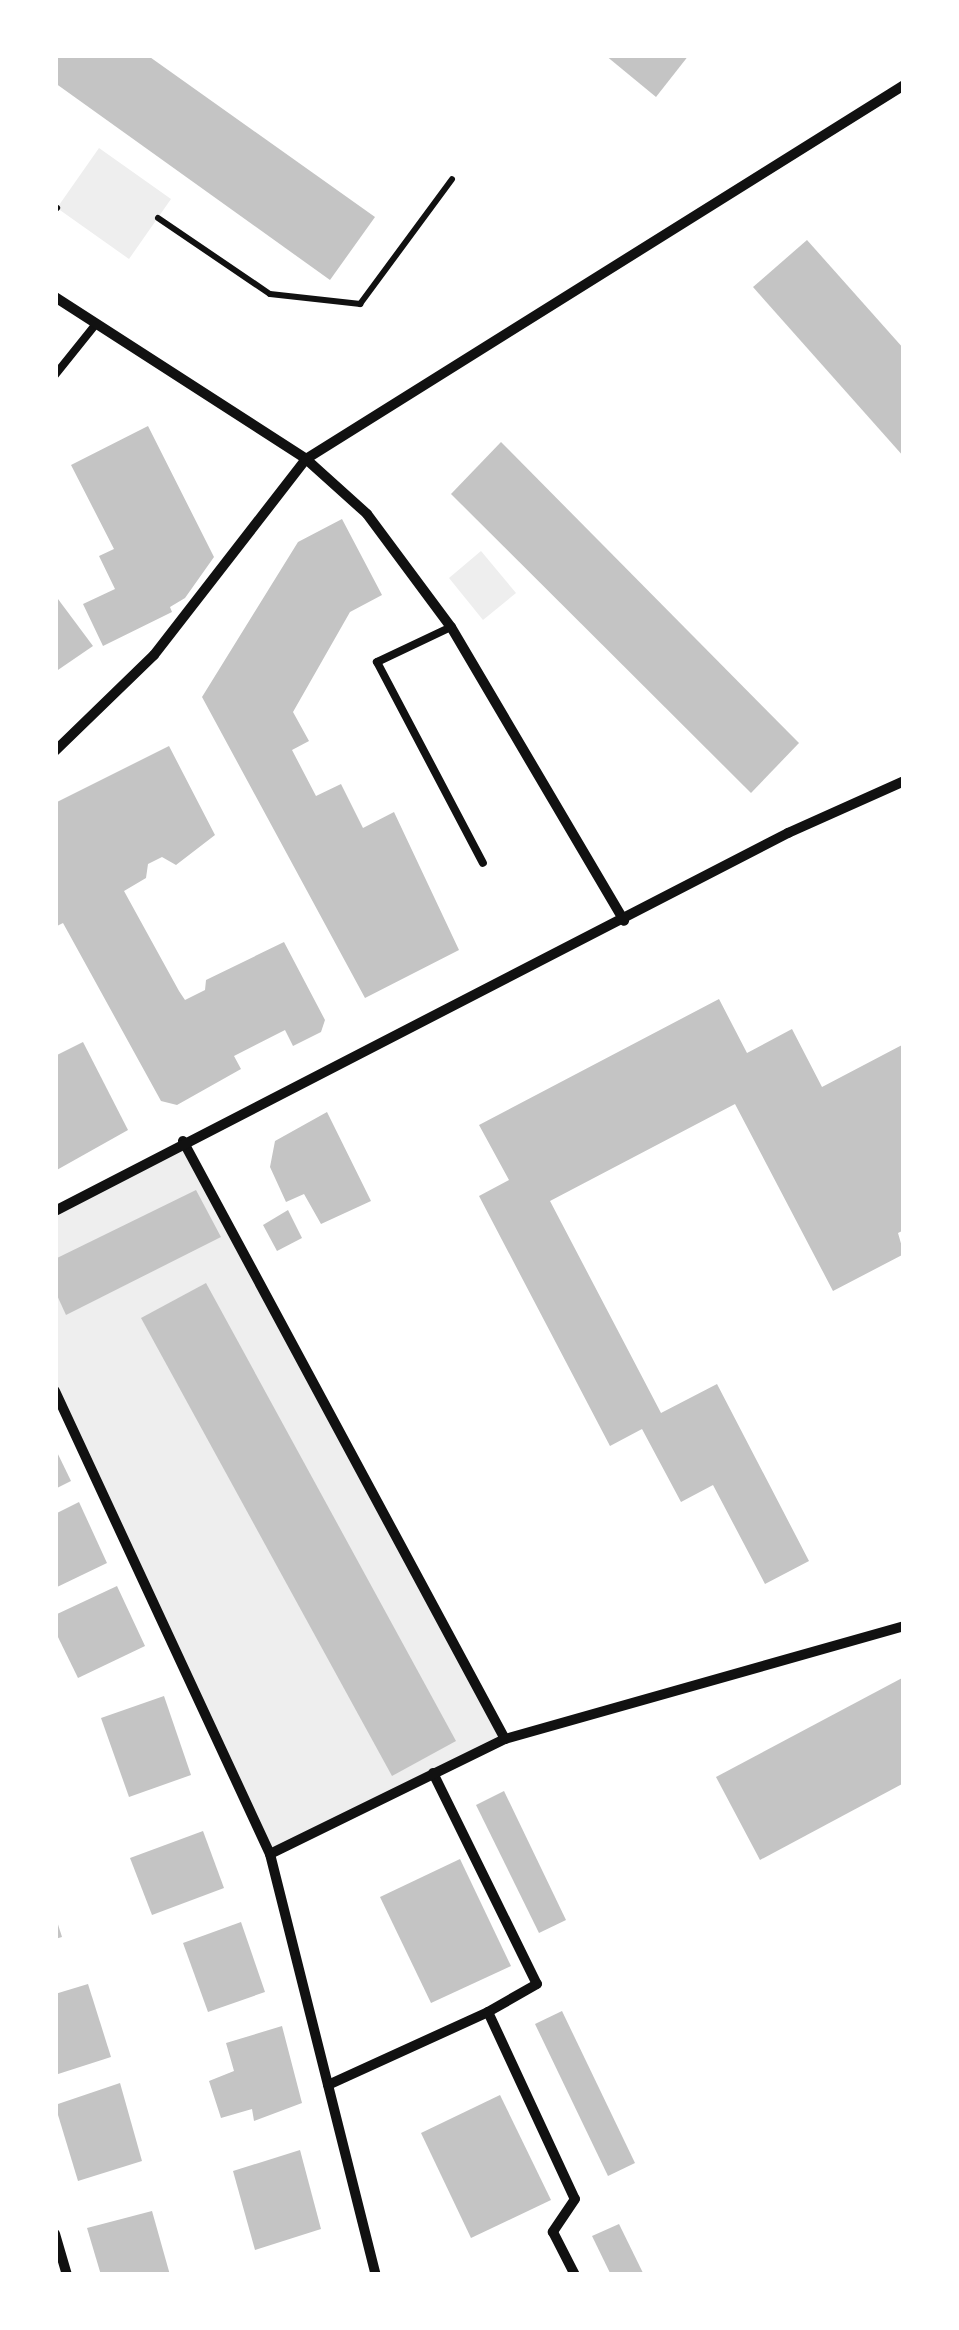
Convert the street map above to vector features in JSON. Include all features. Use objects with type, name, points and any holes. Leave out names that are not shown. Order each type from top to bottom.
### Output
[{"type":"street","points":[[55,751],[154,655],[306,458],[904,84]]},
{"type":"street","points":[[55,297],[306,458],[368,514],[450,628],[624,920]]},
{"type":"street","points":[[55,1211],[183,1141],[624,920],[788,833],[904,780]]},
{"type":"street","points":[[183,1141],[505,1739]]},
{"type":"street","points":[[55,1391],[270,1854],[376,2275]]},
{"type":"street","points":[[270,1854],[505,1739],[904,1626]]},
{"type":"street","points":[[328,2085],[488,2012],[537,1984],[433,1774]]},
{"type":"street","points":[[488,2012],[575,2199],[554,2232],[574,2275]]},
{"type":"street","points":[[55,2234],[68,2275]]},
{"type":"lane","points":[[55,376],[96,324]]},
{"type":"lane","points":[[450,628],[378,662],[482,863]]},
{"type":"path","points":[[158,218],[270,294],[360,304],[452,179]]},
{"type":"shaded area","points":[[99,148],[171,199],[129,259],[57,208]]},
{"type":"shaded area","points":[[481,551],[516,593],[483,620],[449,578]]},
{"type":"shaded area","points":[[183,1141],[505,1739],[270,1854],[55,1391],[55,1211]]},
{"type":"building","points":[[55,55],[147,55],[375,217],[330,280],[55,83]]},
{"type":"building","points":[[605,55],[689,55],[656,97]]},
{"type":"building","points":[[807,240],[904,349],[904,457],[753,287]]},
{"type":"building","points":[[148,426],[214,557],[185,598],[170,607],[172,612],[103,646],[83,604],[115,589],[99,556],[114,549],[71,465]]},
{"type":"building","points":[[501,442],[799,743],[751,793],[451,494]]},
{"type":"building","points":[[342,519],[382,595],[350,612],[293,712],[309,741],[292,750],[316,796],[341,784],[363,828],[394,812],[459,950],[365,998],[202,697],[298,542]]},
{"type":"building","points":[[55,595],[93,646],[55,672]]},
{"type":"building","points":[[169,746],[215,835],[176,865],[162,857],[148,864],[146,878],[124,891],[179,991],[185,1000],[205,990],[206,980],[284,942],[325,1020],[321,1032],[293,1046],[285,1030],[234,1056],[241,1069],[177,1105],[161,1101],[63,923],[55,927],[55,803]]},
{"type":"building","points":[[719,999],[747,1053],[792,1029],[822,1087],[902,1045],[904,1230],[898,1233],[904,1254],[833,1291],[735,1104],[550,1201],[661,1413],[717,1384],[809,1561],[765,1584],[713,1485],[681,1502],[642,1429],[610,1446],[479,1196],[509,1180],[479,1125]]},
{"type":"building","points":[[83,1042],[128,1130],[55,1171],[55,1056]]},
{"type":"building","points":[[327,1112],[371,1201],[321,1224],[304,1194],[286,1202],[270,1167],[275,1141]]},
{"type":"building","points":[[196,1190],[221,1237],[66,1315],[55,1291],[55,1259]]},
{"type":"building","points":[[288,1210],[302,1238],[277,1251],[263,1225]]},
{"type":"building","points":[[206,1283],[456,1741],[392,1776],[141,1318]]},
{"type":"building","points":[[55,1448],[71,1481],[55,1489]]},
{"type":"building","points":[[79,1502],[107,1563],[55,1588],[55,1514]]},
{"type":"building","points":[[117,1586],[145,1646],[78,1678],[55,1631],[55,1615]]},
{"type":"building","points":[[904,1677],[904,1783],[760,1860],[716,1777]]},
{"type":"building","points":[[164,1696],[191,1775],[129,1797],[101,1718]]},
{"type":"building","points":[[504,1791],[566,1920],[539,1933],[476,1805]]},
{"type":"building","points":[[203,1831],[224,1888],[152,1915],[130,1858]]},
{"type":"building","points":[[460,1859],[511,1966],[431,2003],[380,1897]]},
{"type":"building","points":[[55,1915],[62,1937],[55,1939]]},
{"type":"building","points":[[241,1922],[265,1992],[208,2012],[183,1943]]},
{"type":"building","points":[[88,1984],[111,2057],[55,2075],[55,1994]]},
{"type":"building","points":[[562,2011],[635,2163],[608,2176],[535,2024]]},
{"type":"building","points":[[282,2026],[302,2103],[254,2121],[252,2109],[221,2118],[209,2081],[234,2071],[226,2043]]},
{"type":"building","points":[[120,2083],[142,2161],[78,2181],[55,2105]]},
{"type":"building","points":[[500,2095],[551,2200],[471,2238],[421,2133]]},
{"type":"building","points":[[300,2150],[321,2229],[255,2250],[233,2171]]},
{"type":"building","points":[[152,2211],[170,2275],[101,2275],[87,2228]]},
{"type":"building","points":[[619,2224],[644,2275],[611,2275],[592,2236]]}]
